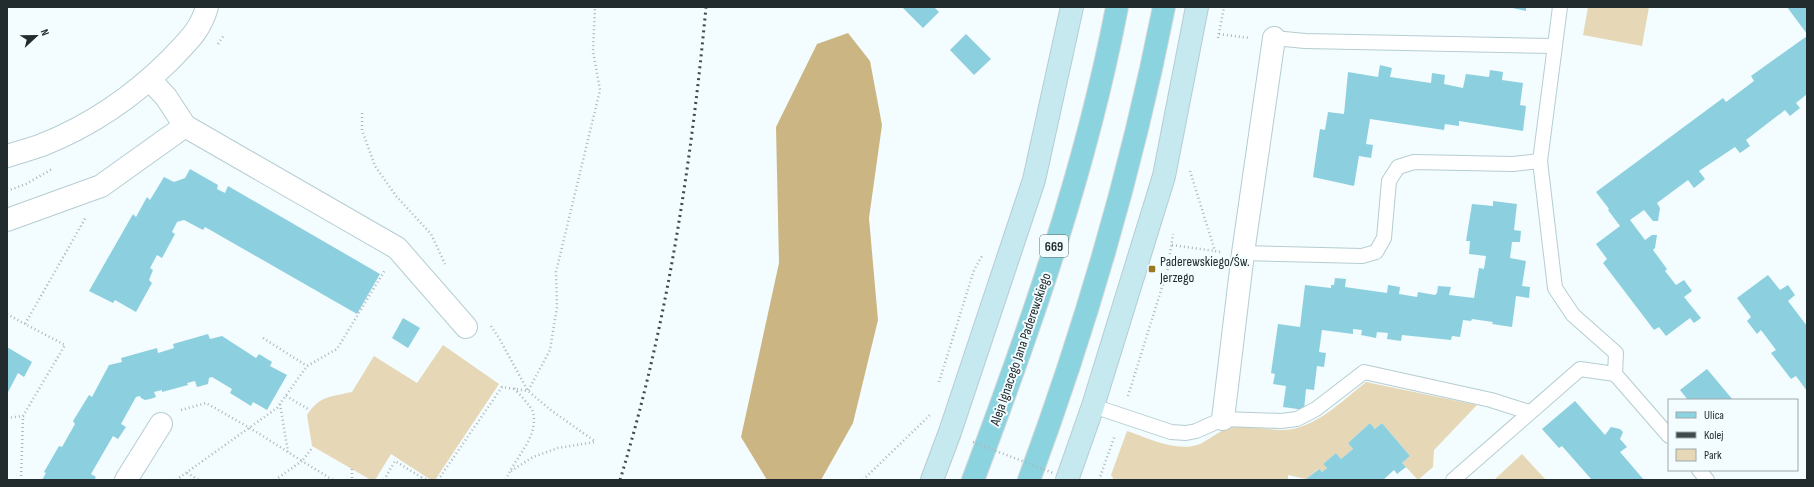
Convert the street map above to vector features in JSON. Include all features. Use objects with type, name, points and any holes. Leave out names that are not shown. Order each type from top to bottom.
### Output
[{"type":"main road","name":"Aleja Ignacego Jana Paderewskiego","points":[[973,480],[1038,299],[1075,179],[1108,51],[1117,7]]},
{"type":"main road","points":[[1030,480],[1087,310],[1127,172],[1164,7]]},
{"type":"street","points":[[7,156],[42,145],[73,130],[104,112],[150,80],[196,34],[208,7]]},
{"type":"street","points":[[932,480],[950,432],[1034,180],[1072,7]]},
{"type":"street","points":[[1060,476],[1093,406],[1164,176],[1197,7]]},
{"type":"street","points":[[1223,419],[1243,253],[1274,40]]},
{"type":"street","points":[[150,80],[166,97],[185,126],[397,248],[466,327]]},
{"type":"street","points":[[7,220],[101,186],[185,126]]},
{"type":"street","points":[[126,480],[161,424]]},
{"type":"lane","points":[[1560,7],[1540,161],[1555,288],[1573,314],[1616,353],[1615,374]]},
{"type":"lane","points":[[1274,40],[1554,46]]},
{"type":"lane","points":[[1243,253],[1362,256],[1376,252],[1384,238],[1389,181],[1398,167],[1414,162],[1513,164],[1540,161]]},
{"type":"lane","points":[[1453,480],[1580,369],[1615,374],[1668,435]]},
{"type":"lane","points":[[1093,406],[1171,432],[1186,433],[1196,431],[1223,419],[1281,421],[1298,420],[1316,409],[1364,372],[1491,400],[1529,412]]},
{"type":"lane","points":[[1700,471],[1707,480]]},
{"type":"path","points":[[438,480],[502,387],[528,391],[550,350],[557,307],[556,272],[600,90],[593,51],[595,7]]},
{"type":"path","points":[[1219,34],[1274,40]]},
{"type":"path","points":[[1189,167],[1215,251]]},
{"type":"path","points":[[26,324],[91,209],[101,186]]},
{"type":"path","points":[[1172,245],[1243,253]]},
{"type":"path","points":[[176,480],[277,408],[307,366],[338,349],[397,248]]},
{"type":"path","points":[[7,314],[65,346],[22,416],[21,480]]},
{"type":"path","points":[[263,338],[307,366]]},
{"type":"path","points":[[506,480],[509,472],[523,452],[532,431],[533,412],[514,388]]},
{"type":"path","points":[[286,396],[310,410]]},
{"type":"path","points":[[161,424],[169,414],[206,403],[250,428],[333,480]]},
{"type":"path","points":[[280,404],[288,452]]},
{"type":"path","points":[[863,480],[934,410]]},
{"type":"path","points":[[7,418],[22,416]]},
{"type":"path","points":[[509,472],[533,457],[558,448],[596,442]]},
{"type":"path","points":[[973,442],[1060,476]]},
{"type":"path","points":[[275,480],[302,461],[313,447]]},
{"type":"path","points":[[384,480],[395,461],[420,479],[428,480]]},
{"type":"path","points":[[352,469],[352,480]]},
{"type":"path","points":[[187,473],[199,480]]},
{"type":"green space","points":[[1588,7],[1649,7],[1642,46],[1583,35]]},
{"type":"green space","points":[[443,345],[499,384],[435,480],[431,480],[391,454],[375,480],[371,480],[312,446],[307,415],[321,400],[352,392],[374,356],[417,383]]},
{"type":"green space","points":[[1366,382],[1477,405],[1434,450],[1433,467],[1418,480],[1402,463],[1410,456],[1382,423],[1375,429],[1370,423],[1348,443],[1353,449],[1341,459],[1336,453],[1323,464],[1327,468],[1322,472],[1318,469],[1306,479],[1288,475],[1288,480],[1114,480],[1111,475],[1127,431],[1163,444],[1182,447],[1200,444],[1229,428],[1243,426],[1284,430],[1295,428],[1307,425],[1318,419]]},
{"type":"green space","points":[[1522,454],[1546,480],[1494,480]]},
{"type":"shaded area","points":[[848,33],[870,61],[882,125],[869,218],[878,320],[853,423],[821,480],[767,480],[741,437],[779,263],[776,127],[817,44]]},
{"type":"building","points":[[902,7],[934,7],[939,12],[923,28]]},
{"type":"building","points":[[1508,7],[1526,7],[1526,11]]},
{"type":"building","points":[[1787,7],[1807,7],[1807,34]]},
{"type":"building","points":[[966,34],[991,59],[974,75],[950,50]]},
{"type":"building","points":[[1807,36],[1807,94],[1796,103],[1800,108],[1790,116],[1785,110],[1746,140],[1750,146],[1740,153],[1735,147],[1699,171],[1705,179],[1694,188],[1688,180],[1657,203],[1660,208],[1658,221],[1653,221],[1644,210],[1630,220],[1645,240],[1652,235],[1657,235],[1655,248],[1653,250],[1667,269],[1665,271],[1676,285],[1684,280],[1692,291],[1684,297],[1701,318],[1694,323],[1690,318],[1666,336],[1659,327],[1654,330],[1603,263],[1607,259],[1596,244],[1620,226],[1596,192],[1723,98],[1726,102],[1754,81],[1751,76]]},
{"type":"building","points":[[1380,65],[1392,68],[1390,77],[1431,83],[1432,73],[1445,75],[1444,84],[1463,88],[1466,74],[1489,77],[1490,70],[1503,72],[1502,80],[1523,83],[1520,105],[1526,106],[1523,131],[1459,121],[1459,126],[1445,124],[1444,130],[1370,119],[1366,144],[1373,145],[1371,158],[1359,156],[1354,186],[1313,177],[1320,129],[1325,130],[1328,112],[1344,114],[1348,72],[1378,77]]},
{"type":"building","points":[[190,169],[218,185],[217,189],[225,193],[228,186],[380,274],[357,314],[205,227],[203,230],[184,220],[177,222],[172,232],[175,234],[162,258],[157,255],[150,268],[153,270],[149,280],[152,283],[136,312],[115,300],[113,303],[89,291],[133,214],[136,217],[147,197],[150,200],[164,177],[174,182],[185,178]]},
{"type":"building","points":[[1493,201],[1517,204],[1514,230],[1521,231],[1520,242],[1512,242],[1510,258],[1526,261],[1522,286],[1530,287],[1529,298],[1516,296],[1512,327],[1472,319],[1471,321],[1463,320],[1460,337],[1452,336],[1451,340],[1402,335],[1401,341],[1387,339],[1388,333],[1377,332],[1376,338],[1361,335],[1362,330],[1353,329],[1353,334],[1322,330],[1319,352],[1326,353],[1324,367],[1317,366],[1314,390],[1306,389],[1304,410],[1283,407],[1286,386],[1273,384],[1275,374],[1271,373],[1278,324],[1300,327],[1305,285],[1331,288],[1331,285],[1334,285],[1335,278],[1346,279],[1345,287],[1387,293],[1388,285],[1400,287],[1399,294],[1417,297],[1418,292],[1435,295],[1437,293],[1438,286],[1451,287],[1449,295],[1474,298],[1479,268],[1484,269],[1486,256],[1469,254],[1470,241],[1466,241],[1472,204],[1493,206]]},
{"type":"building","points":[[1768,275],[1780,290],[1788,285],[1795,295],[1788,301],[1807,326],[1807,391],[1796,376],[1791,379],[1771,353],[1776,350],[1761,330],[1757,334],[1747,321],[1751,317],[1737,298]]},
{"type":"building","points":[[403,318],[420,328],[408,348],[392,338]]},
{"type":"building","points":[[208,334],[210,339],[222,336],[256,358],[259,354],[272,362],[270,366],[287,375],[267,410],[253,402],[251,406],[230,393],[232,389],[212,377],[209,378],[208,384],[201,386],[197,387],[195,381],[187,383],[188,385],[162,392],[162,390],[154,392],[156,397],[150,399],[145,400],[140,396],[136,397],[121,424],[126,427],[118,439],[113,436],[91,474],[96,477],[94,480],[42,480],[46,473],[44,472],[59,446],[62,447],[75,424],[73,421],[89,395],[92,397],[109,365],[122,362],[121,358],[157,348],[158,353],[174,348],[173,344]]},
{"type":"building","points":[[7,347],[32,362],[24,377],[18,373],[7,394]]},
{"type":"building","points":[[1707,369],[1732,399],[1687,399],[1680,390]]},
{"type":"building","points":[[1575,401],[1605,435],[1611,427],[1620,429],[1623,432],[1620,439],[1627,447],[1620,452],[1644,480],[1592,480],[1562,446],[1559,448],[1542,429]]},
{"type":"building","points":[[1370,423],[1375,429],[1382,423],[1410,456],[1402,463],[1406,467],[1397,474],[1394,470],[1383,480],[1306,479],[1319,469],[1322,472],[1327,468],[1323,464],[1336,453],[1341,459],[1353,449],[1348,443]]},
{"type":"railway","points":[[620,480],[637,422],[651,363],[675,245],[693,126],[706,7]]},
{"type":"place","name":"Paderewskiego/Św. Jerzego","points":[[1152,269]]}]
